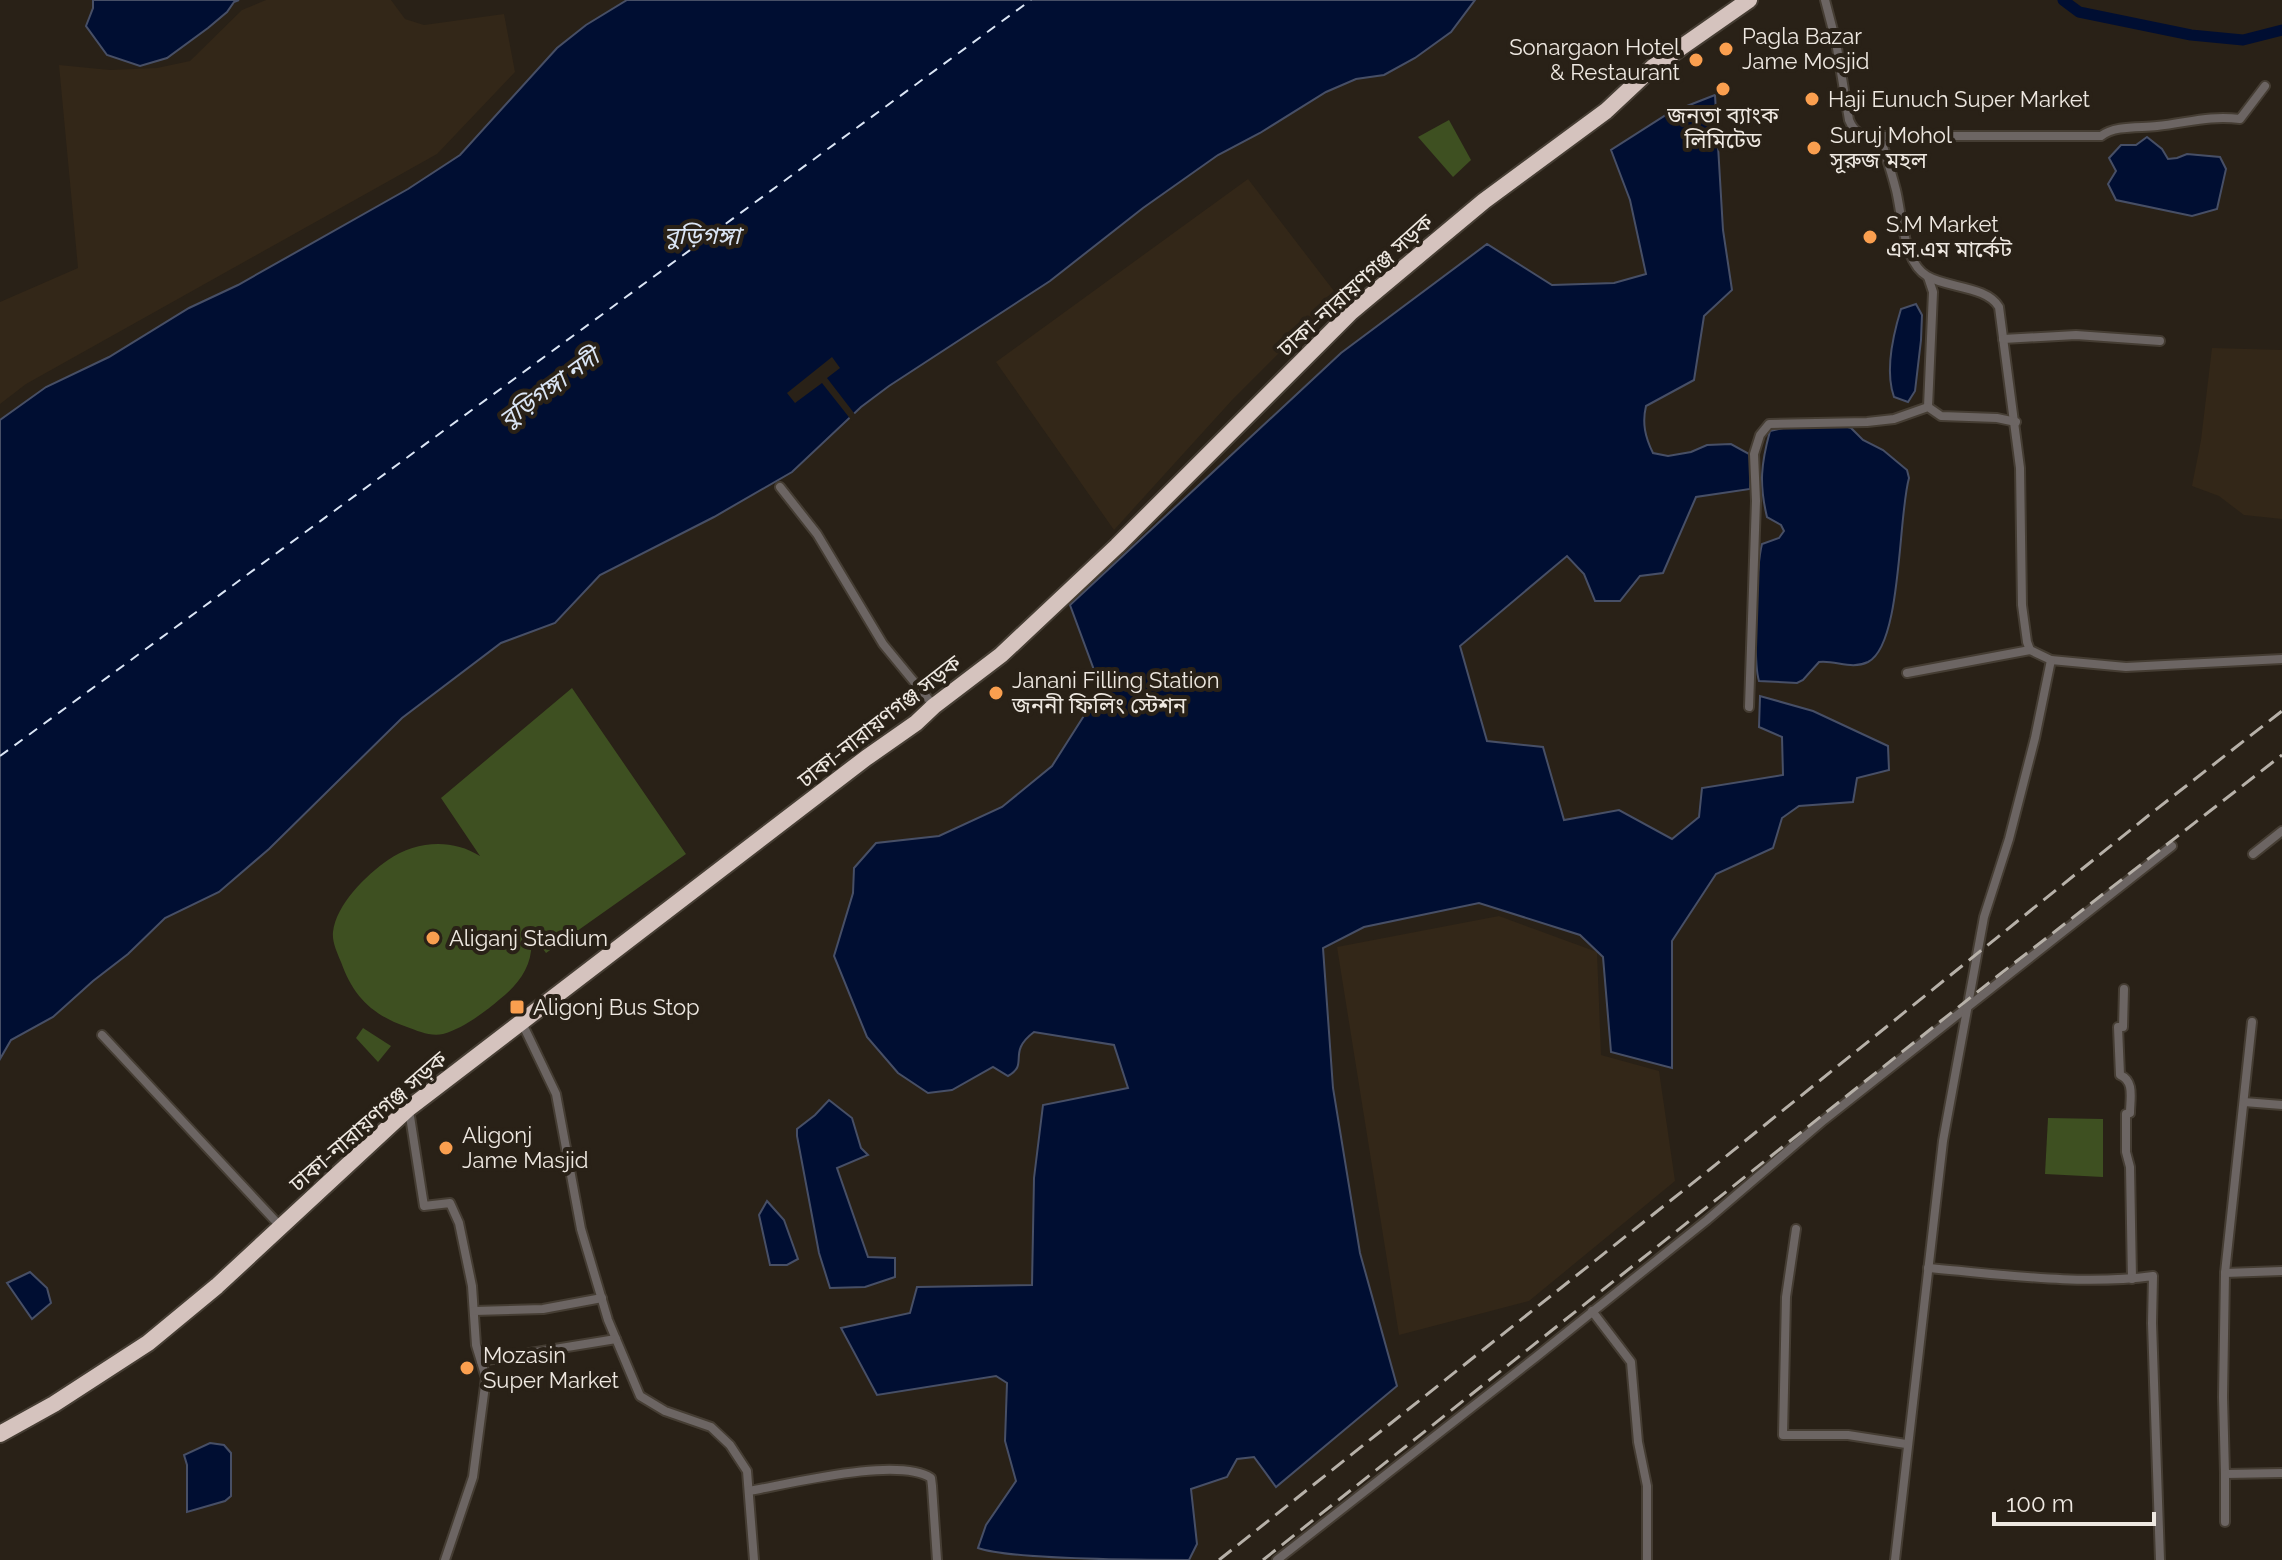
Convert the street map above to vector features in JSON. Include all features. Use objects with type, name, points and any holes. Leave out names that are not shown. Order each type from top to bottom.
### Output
[{"type":"highway","name":"ঢাকা-নারায়ণগঞ্জ সড়ক","points":[[0,1434],[54,1404],[148,1343],[217,1286],[408,1109],[1001,655],[1106,556],[1351,312],[1484,201],[1606,111],[1653,67],[1749,0]]},
{"type":"street","points":[[1825,0],[1853,130],[1859,134],[2101,136],[2109,130],[2162,126],[2195,119],[2240,119],[2265,86]]},
{"type":"street","points":[[1878,136],[1897,192],[1906,239],[1914,261],[1928,277],[1933,292],[1928,407]]},
{"type":"street","points":[[1928,277],[1994,298],[1999,307],[2016,422],[2020,468],[2022,605],[2030,650]]},
{"type":"street","points":[[2003,339],[2076,335],[2160,341]]},
{"type":"street","points":[[1928,407],[1941,416],[1997,418],[2016,422]]},
{"type":"street","points":[[1749,707],[1756,501],[1754,454],[1760,435],[1769,424],[1867,422],[1894,419],[1928,407]]},
{"type":"street","points":[[780,487],[817,534],[883,644],[934,706]]},
{"type":"street","points":[[1907,673],[2030,650],[2051,660],[2126,667],[2282,659]]},
{"type":"street","points":[[1895,1560],[1943,1141],[1984,917],[2009,839],[2051,660]]},
{"type":"street","points":[[2253,854],[2282,831]]},
{"type":"street","points":[[1277,1560],[1707,1220],[1824,1120],[2172,846]]},
{"type":"street","points":[[2124,989],[2123,1027],[2118,1027],[2118,1049],[2120,1075],[2130,1082],[2126,1152],[2130,1167],[2132,1279]]},
{"type":"street","points":[[2225,1522],[2225,1273],[2252,1022]]},
{"type":"street","points":[[522,1023],[556,1094],[581,1229],[616,1339],[640,1396],[665,1411],[711,1427],[730,1445],[747,1471],[754,1560]]},
{"type":"street","points":[[102,1035],[281,1227]]},
{"type":"street","points":[[2244,1102],[2282,1105]]},
{"type":"street","points":[[408,1109],[424,1206],[450,1203],[459,1223],[472,1286],[476,1345],[486,1378],[473,1477],[445,1560]]},
{"type":"street","points":[[1796,1229],[1786,1297],[1783,1435],[1848,1435],[1906,1444]]},
{"type":"street","points":[[1928,1268],[2034,1277],[2132,1279],[2153,1276],[2160,1560]]},
{"type":"street","points":[[2225,1273],[2282,1271]]},
{"type":"street","points":[[474,1311],[543,1309],[602,1298]]},
{"type":"street","points":[[1592,1311],[1631,1362],[1638,1442],[1647,1486],[1647,1560]]},
{"type":"street","points":[[481,1361],[616,1339]]},
{"type":"street","points":[[749,1491],[845,1473],[905,1470],[923,1473],[931,1478],[937,1560]]},
{"type":"street","points":[[2225,1474],[2282,1473]]},
{"type":"shaded area","points":[[266,0],[391,0],[405,19],[424,25],[504,14],[515,72],[437,154],[26,384],[0,404],[0,302],[78,268],[59,65],[110,70],[157,68],[190,61],[242,10]]},
{"type":"shaded area","points":[[1248,179],[1337,295],[1233,399],[1114,530],[996,362]]},
{"type":"shaded area","points":[[2212,348],[2282,350],[2282,519],[2244,515],[2219,496],[2192,486]]},
{"type":"shaded area","points":[[1499,916],[1597,952],[1601,1055],[1659,1071],[1675,1181],[1529,1301],[1399,1335],[1337,947]]},
{"type":"green space","points":[[1449,120],[1471,160],[1453,177],[1418,137]]},
{"type":"green space","points":[[572,688],[686,854],[546,953],[530,931],[531,951],[521,977],[500,999],[465,1024],[450,1032],[434,1035],[384,1017],[365,1003],[346,974],[333,936],[340,911],[371,874],[388,860],[410,849],[446,844],[480,856],[441,798]]},
{"type":"green space","points":[[363,1028],[391,1046],[378,1062],[356,1038]]},
{"type":"green space","points":[[2048,1118],[2103,1119],[2103,1177],[2045,1174]]},
{"type":"water","points":[[93,0],[239,0],[167,58],[140,66],[107,55],[86,26]]},
{"type":"water","name":"বুড়িগঙ্গা","points":[[627,0],[1475,0],[1451,32],[1415,58],[1384,75],[1356,79],[1326,92],[1218,155],[1143,208],[1050,281],[889,386],[861,407],[792,472],[714,517],[600,575],[555,623],[501,643],[402,718],[269,849],[219,892],[165,918],[128,954],[53,1017],[11,1040],[0,1059],[0,420],[46,387],[109,357],[189,308],[238,285],[408,189],[460,155],[557,48],[586,25]]},
{"type":"water","points":[[1715,95],[1723,230],[1732,290],[1704,316],[1694,380],[1646,406],[1644,424],[1653,453],[1668,456],[1707,445],[1731,444],[1751,455],[1750,489],[1696,497],[1663,573],[1640,576],[1620,601],[1595,601],[1584,574],[1567,556],[1460,646],[1487,741],[1543,747],[1564,820],[1619,810],[1672,839],[1699,817],[1702,788],[1783,775],[1782,737],[1759,727],[1760,696],[1813,711],[1888,746],[1889,770],[1857,778],[1853,802],[1799,806],[1782,818],[1773,848],[1716,874],[1672,941],[1672,1068],[1611,1052],[1603,957],[1580,935],[1479,903],[1364,927],[1323,948],[1333,1088],[1360,1253],[1397,1386],[1276,1487],[1254,1457],[1237,1459],[1227,1477],[1191,1489],[1197,1544],[1189,1560],[1048,1557],[978,1548],[986,1525],[1016,1481],[1005,1441],[1007,1383],[996,1376],[877,1395],[841,1328],[910,1313],[917,1287],[1032,1285],[1034,1178],[1043,1105],[1128,1088],[1114,1045],[1034,1032],[1021,1046],[1017,1067],[1008,1076],[993,1067],[952,1090],[928,1093],[898,1073],[867,1037],[834,956],[853,893],[854,868],[876,843],[939,836],[1002,807],[1052,766],[1101,689],[1070,605],[1341,353],[1487,244],[1552,285],[1614,283],[1646,274],[1630,200],[1611,150],[1669,113]]},
{"type":"water","points":[[2147,137],[2162,149],[2168,159],[2187,154],[2220,157],[2226,169],[2217,209],[2192,216],[2116,200],[2108,184],[2116,171],[2109,158],[2121,145],[2136,145]]},
{"type":"water","points":[[1916,304],[1922,315],[1921,340],[1915,391],[1908,402],[1894,397],[1890,365],[1901,309]]},
{"type":"water","points":[[1796,425],[1841,425],[1851,428],[1907,470],[1909,478],[1893,606],[1879,651],[1868,662],[1856,665],[1819,662],[1797,683],[1759,681],[1756,635],[1762,544],[1779,538],[1784,531],[1781,525],[1767,517],[1762,484],[1763,464],[1770,431]]},
{"type":"water","points":[[829,1100],[852,1118],[861,1148],[868,1155],[837,1168],[868,1257],[895,1258],[895,1277],[865,1287],[830,1288],[819,1253],[797,1129]]},
{"type":"water","points":[[767,1201],[784,1220],[798,1259],[787,1265],[770,1265],[759,1215]]},
{"type":"water","points":[[30,1272],[47,1288],[51,1303],[32,1319],[7,1283]]},
{"type":"water","points":[[210,1443],[224,1445],[231,1453],[231,1496],[225,1501],[187,1512],[187,1465],[184,1455]]},
{"type":"pier","points":[[832,357],[840,368],[827,378],[857,417],[852,421],[822,383],[795,403],[787,393]]},
{"type":"waterway","points":[[2063,0],[2079,12],[2191,35],[2243,40],[2282,30]]},
{"type":"ferry route","points":[[0,756],[1031,0]]},
{"type":"railway","points":[[1219,1560],[2282,711]]},
{"type":"railway","points":[[1263,1560],[1995,978],[2282,755]]},
{"type":"place","name":"Pagla Bazar Jame Mosjid","points":[[1726,49]]},
{"type":"place","name":"Sonargaon Hotel & Restaurant","points":[[1696,60]]},
{"type":"place","name":"জনতা ব্যাংক লিমিটেড","points":[[1723,89]]},
{"type":"place","name":"Haji Eunuch Super Market","points":[[1812,99]]},
{"type":"place","name":"Suruj Mohol সূরুজ মহল","points":[[1814,148]]},
{"type":"place","name":"S.M Market এস.এম মার্কেট","points":[[1870,237]]},
{"type":"place","name":"Janani Filling Station জননী ফিলিং স্টেশন","points":[[996,693]]},
{"type":"place","name":"Aliganj Stadium","points":[[433,938]]},
{"type":"place","name":"Aligonj Bus Stop","points":[[517,1007]]},
{"type":"place","name":"Aligonj Jame Masjid","points":[[446,1148]]},
{"type":"place","name":"Mozasin Super Market","points":[[467,1368]]},
{"type":"water label","name":"বুড়িগঙ্গা নদী","points":[[549,388]]}]
